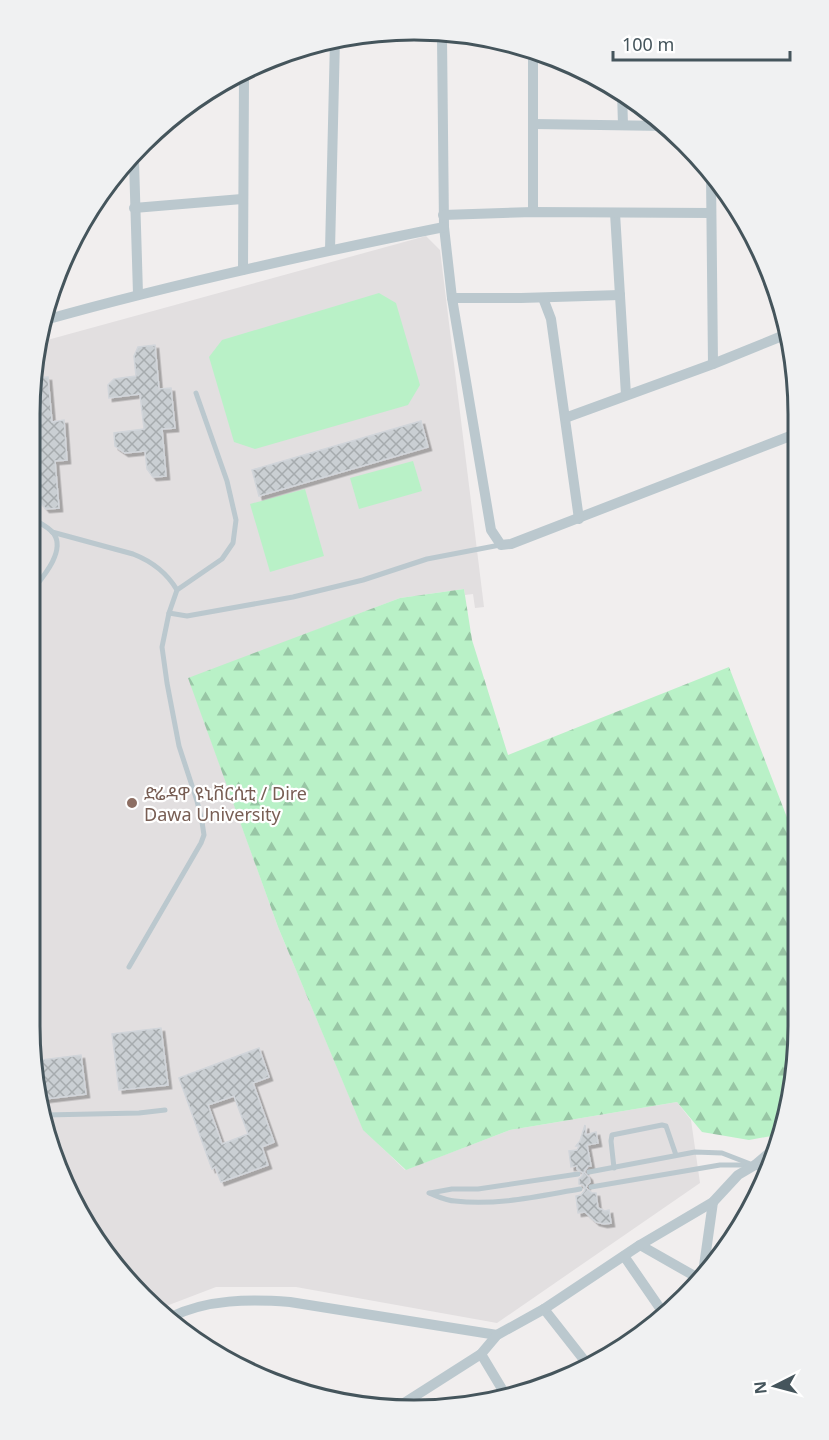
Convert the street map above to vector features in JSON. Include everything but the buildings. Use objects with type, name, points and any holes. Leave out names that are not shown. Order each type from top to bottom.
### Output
[{"type":"street","points":[[442,41],[443,215],[452,298],[491,530],[501,544],[511,544],[579,519],[788,437]]},
{"type":"street","points":[[330,250],[335,50]]},
{"type":"street","points":[[533,212],[534,60]]},
{"type":"street","points":[[243,270],[244,82]]},
{"type":"street","points":[[622,104],[623,125]]},
{"type":"street","points":[[534,124],[652,126]]},
{"type":"street","points":[[134,167],[138,294]]},
{"type":"street","points":[[711,187],[712,364]]},
{"type":"street","points":[[135,208],[242,199]]},
{"type":"street","points":[[443,215],[533,212],[711,213]]},
{"type":"street","points":[[615,213],[626,395]]},
{"type":"street","points":[[53,318],[138,294],[330,250],[444,227]]},
{"type":"street","points":[[452,298],[620,295]]},
{"type":"street","points":[[543,298],[551,318],[579,519]]},
{"type":"street","points":[[565,418],[712,364],[780,336]]},
{"type":"street","points":[[409,1400],[481,1354],[497,1335],[544,1309],[640,1245],[713,1202],[738,1175],[765,1157]]},
{"type":"street","points":[[755,1165],[761,1165]]},
{"type":"street","points":[[705,1261],[713,1202]]},
{"type":"street","points":[[640,1245],[693,1275]]},
{"type":"street","points":[[624,1256],[660,1308]]},
{"type":"street","points":[[177,1314],[221,1302],[258,1300],[290,1302],[497,1335]]},
{"type":"street","points":[[544,1309],[583,1359]]},
{"type":"street","points":[[481,1354],[502,1389]]},
{"type":"lane","points":[[129,967],[204,835],[197,801],[179,746],[162,647],[169,613],[177,590],[222,559],[233,543],[236,520],[226,481],[196,393]]},
{"type":"lane","points":[[40,524],[52,532],[146,559],[171,579],[177,590]]},
{"type":"lane","points":[[40,580],[56,553],[56,539],[52,532]]},
{"type":"lane","points":[[169,613],[187,616],[293,597],[363,580],[427,559],[501,544]]},
{"type":"lane","points":[[52,1115],[139,1113],[165,1110]]},
{"type":"lane","points":[[614,1168],[612,1135],[666,1126],[676,1155]]},
{"type":"lane","points":[[589,1172],[708,1151],[722,1153],[755,1165]]},
{"type":"lane","points":[[591,1187],[720,1165],[755,1165]]},
{"type":"lane","points":[[578,1174],[429,1193],[453,1201],[480,1202],[523,1199],[580,1189]]},
{"type":"shaded area","name":"ድሬዳዋ ዩኒቨርሲቲ / Dire Dawa University","points":[[426,236],[440,250],[484,607],[475,608],[473,594],[465,595],[464,589],[400,598],[189,679],[278,927],[363,1129],[405,1170],[510,1130],[677,1102],[691,1120],[700,1183],[497,1323],[296,1287],[216,1287],[167,1306],[133,1272],[118,1253],[79,1191],[60,1146],[53,1122],[44,1074],[40,1026],[40,414],[48,340]]},
{"type":"green space","points":[[379,293],[396,303],[420,385],[408,405],[255,449],[234,442],[209,357],[222,340]]},
{"type":"green space","points":[[413,461],[422,491],[359,509],[350,478]]},
{"type":"green space","points":[[305,489],[324,556],[270,572],[250,504]]},
{"type":"green space","points":[[464,589],[472,640],[508,755],[729,667],[788,820],[788,1050],[781,1098],[772,1136],[749,1140],[702,1132],[677,1102],[510,1130],[406,1170],[363,1130],[278,927],[188,678],[400,598]]},
{"type":"place","name":"ድሬዳዋ ዩኒቨርሲቲ / Dire Dawa University","points":[[132,803]]}]
